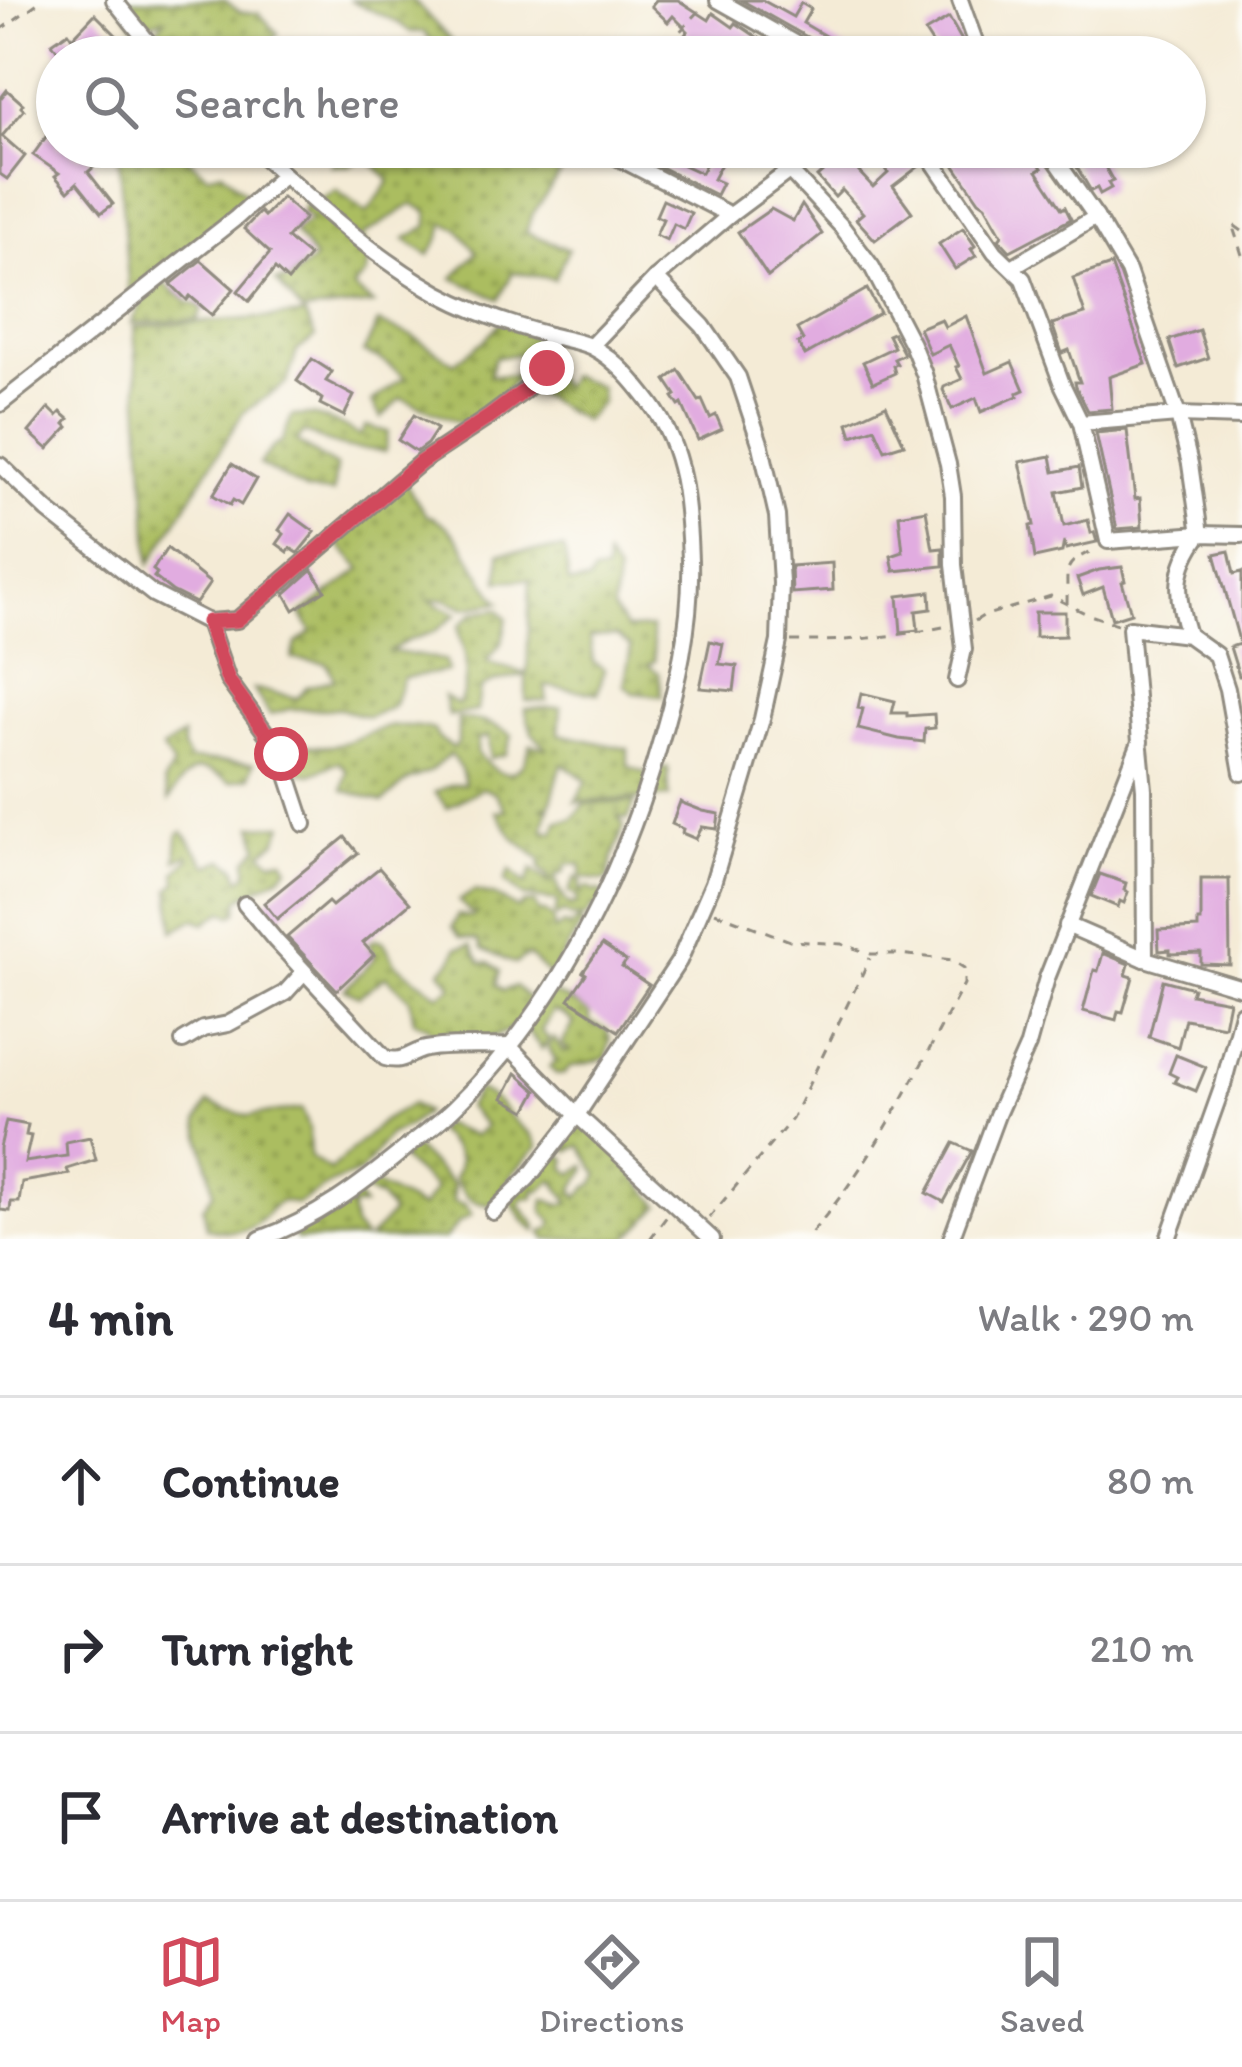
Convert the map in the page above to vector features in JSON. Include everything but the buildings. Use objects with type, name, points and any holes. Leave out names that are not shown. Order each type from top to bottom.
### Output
[{"type":"street","points":[[114,0],[143,36]]},
{"type":"street","points":[[714,0],[780,36]]},
{"type":"street","points":[[959,0],[974,36]]},
{"type":"street","points":[[260,1239],[311,1218],[361,1185],[451,1111],[549,992],[606,894],[646,795],[689,614],[685,487],[673,441],[633,381],[591,346],[473,310],[411,277],[276,168]]},
{"type":"street","points":[[639,168],[730,214]]},
{"type":"street","points":[[591,346],[656,278],[792,168]]},
{"type":"street","points":[[937,168],[995,252],[1023,279],[1081,423],[1108,541],[1242,535]]},
{"type":"street","points":[[1061,168],[1128,272],[1178,415],[1200,534],[1178,574],[1180,609],[1188,635]]},
{"type":"street","points":[[789,170],[872,267],[924,374],[953,496],[955,579],[964,649],[957,680]]},
{"type":"street","points":[[0,404],[284,175]]},
{"type":"street","points":[[1012,266],[1096,218]]},
{"type":"street","points":[[494,1212],[528,1178],[577,1115],[679,961],[713,883],[762,719],[778,641],[777,516],[738,377],[704,326],[656,278]]},
{"type":"street","points":[[0,465],[49,511],[153,593],[208,622],[237,620],[421,462],[524,391],[547,368],[549,335]]},
{"type":"street","points":[[1081,423],[1178,415],[1242,417]]},
{"type":"street","points":[[208,622],[228,680],[281,754],[304,824]]},
{"type":"street","points":[[1145,959],[1144,789],[1130,628],[1188,635],[1216,655],[1235,690],[1242,772]]},
{"type":"street","points":[[951,1239],[1140,742]]},
{"type":"street","points":[[245,904],[386,1058],[406,1059],[423,1050],[509,1046],[706,1233]]},
{"type":"street","points":[[1067,925],[1145,959],[1242,988]]},
{"type":"street","points":[[183,1040],[203,1029],[228,1024],[285,993],[304,972]]},
{"type":"street","points":[[1168,1239],[1223,1085],[1242,1013]]},
{"type":"path","points":[[0,30],[40,0]]},
{"type":"path","points":[[677,36],[714,0]]},
{"type":"path","points":[[1242,231],[1232,224],[1242,255]]},
{"type":"path","points":[[1066,604],[1067,566],[1108,541]]},
{"type":"path","points":[[703,907],[790,941],[952,960],[964,968],[964,984],[904,1095],[835,1207],[806,1239]]},
{"type":"path","points":[[706,1233],[792,1119],[871,954]]},
{"type":"path","points":[[650,1239],[676,1205]]},
{"type":"green space","points":[[117,0],[224,0],[240,12],[259,13],[278,34],[150,36],[166,19],[134,26]]},
{"type":"green space","points":[[351,0],[413,0],[447,36],[410,32]]},
{"type":"green space","points":[[120,168],[199,168],[207,175],[222,171],[250,198],[129,295]]},
{"type":"green space","points":[[378,168],[564,168],[526,232],[568,249],[555,279],[513,272],[499,299],[453,278],[477,252],[458,229],[444,223],[429,255],[405,239],[428,226],[428,212],[413,204],[362,236],[371,251],[365,276],[353,288],[373,304],[302,312],[276,281],[290,279],[315,259],[293,231],[313,219],[300,214],[307,202],[315,203],[336,190],[367,213],[390,181]]},
{"type":"green space","points":[[162,282],[203,307],[198,320],[132,323],[145,297]]},
{"type":"green space","points":[[305,315],[315,337],[297,351],[287,383],[243,413],[150,564],[134,327]]},
{"type":"green space","points":[[501,321],[548,345],[494,358],[489,376],[518,375],[493,406],[463,424],[401,398],[381,418],[372,402],[407,378],[363,353],[378,323],[413,336],[454,363]]},
{"type":"green space","points":[[529,372],[550,374],[563,387],[569,375],[600,387],[601,402],[584,421],[527,388]]},
{"type":"green space","points":[[313,415],[360,436],[366,426],[388,432],[385,452],[339,446],[304,432],[297,442],[336,467],[333,493],[307,491],[259,464],[282,441],[292,416]]},
{"type":"green space","points":[[402,478],[426,515],[458,539],[500,602],[465,608],[444,599],[429,600],[457,614],[434,632],[390,651],[444,660],[448,671],[403,678],[393,707],[368,717],[340,709],[289,709],[270,715],[253,689],[298,698],[306,687],[335,679],[326,663],[292,659],[296,644],[312,632],[301,614],[362,569],[338,544]]},
{"type":"green space","points":[[564,549],[569,584],[589,582],[593,574],[605,572],[606,558],[617,574],[613,610],[627,629],[651,628],[655,661],[648,665],[659,673],[662,696],[634,693],[624,685],[631,647],[616,636],[590,637],[593,661],[604,669],[598,693],[545,686],[547,701],[526,701],[526,675],[492,682],[480,689],[477,711],[448,716],[444,697],[458,705],[465,681],[459,626],[473,613],[498,609],[507,618],[502,643],[486,662],[527,674],[530,579],[499,581],[500,553]]},
{"type":"green space","points":[[561,707],[559,734],[628,749],[628,766],[645,773],[668,768],[669,797],[575,802],[587,781],[562,763],[550,805],[541,807],[549,808],[543,829],[554,833],[557,821],[572,819],[585,804],[635,802],[628,819],[618,816],[624,826],[608,879],[581,877],[581,864],[565,865],[565,872],[554,877],[570,905],[577,904],[577,897],[569,892],[576,877],[582,882],[579,892],[588,887],[608,898],[607,903],[591,908],[587,917],[563,912],[557,917],[558,901],[524,897],[505,881],[510,870],[526,884],[532,869],[551,883],[540,868],[541,860],[513,837],[496,811],[506,810],[495,793],[482,788],[447,808],[435,792],[465,784],[450,754],[383,802],[343,790],[347,771],[339,762],[311,774],[297,772],[298,757],[307,745],[339,744],[390,727],[434,730],[454,748],[458,719],[486,722],[512,735],[506,754],[490,758],[488,736],[478,739],[477,753],[492,768],[510,773],[522,765],[531,744],[548,749],[532,733],[525,709]]},
{"type":"green space","points":[[183,736],[183,749],[190,760],[254,763],[250,777],[230,782],[209,771],[195,771],[169,800],[164,782],[173,766],[162,749]]},
{"type":"green space","points":[[283,825],[276,842],[262,852],[272,861],[283,859],[288,867],[282,875],[239,899],[232,915],[223,911],[205,923],[194,919],[174,931],[170,889],[177,882],[176,872],[190,858],[176,860],[178,835],[183,832],[208,866],[224,860],[236,867],[240,879],[247,874],[247,860],[259,847],[253,826]]},
{"type":"green space","points":[[474,891],[496,896],[518,909],[534,903],[539,912],[553,918],[554,931],[580,919],[582,924],[550,976],[528,955],[515,964],[482,949],[478,940],[460,937],[452,927],[458,915],[477,913],[459,901]]},
{"type":"green space","points":[[384,942],[396,964],[439,995],[453,986],[441,971],[457,948],[471,945],[481,963],[500,971],[496,985],[503,991],[515,986],[533,1003],[502,1033],[476,1039],[433,1034],[414,1021],[410,999],[386,976],[359,996],[345,989],[375,958],[369,943]]},
{"type":"green space","points":[[540,992],[578,1005],[589,1012],[590,1022],[607,1030],[606,1058],[571,1066],[564,1074],[557,1075],[549,1067],[556,1061],[548,1047],[554,1038],[563,1052],[569,1051],[562,1044],[574,1023],[553,1011],[541,1031],[549,1039],[542,1049],[527,1031]]},
{"type":"green space","points":[[477,1090],[495,1100],[538,1147],[513,1173],[493,1205],[474,1201],[461,1190],[454,1178],[459,1163],[456,1152],[436,1131],[442,1124],[474,1136],[486,1126],[467,1107]]},
{"type":"green space","points":[[208,1103],[247,1116],[302,1109],[309,1128],[310,1157],[330,1170],[383,1121],[412,1104],[425,1112],[388,1136],[361,1172],[297,1204],[282,1201],[248,1229],[227,1231],[207,1228],[203,1207],[214,1192],[198,1122]]},
{"type":"green space","points":[[584,1116],[660,1206],[627,1239],[546,1239],[542,1232],[553,1222],[543,1212],[545,1199],[570,1203],[553,1180],[540,1191],[534,1189],[534,1197],[520,1205],[536,1231],[510,1199],[555,1150],[567,1159],[565,1168],[573,1174],[585,1165],[573,1189],[578,1198],[594,1184],[599,1174],[580,1146],[569,1151],[554,1143]]},
{"type":"green space","points":[[410,1144],[453,1185],[453,1202],[465,1204],[472,1215],[445,1239],[369,1239],[392,1213],[361,1185],[374,1184],[421,1208],[436,1189],[402,1160]]},
{"type":"green space","points":[[353,1190],[363,1206],[351,1206],[354,1226],[365,1239],[296,1239],[290,1227]]},
{"type":"route","points":[[281,754],[228,680],[208,622],[237,620],[421,462],[524,391],[547,368]]}]
